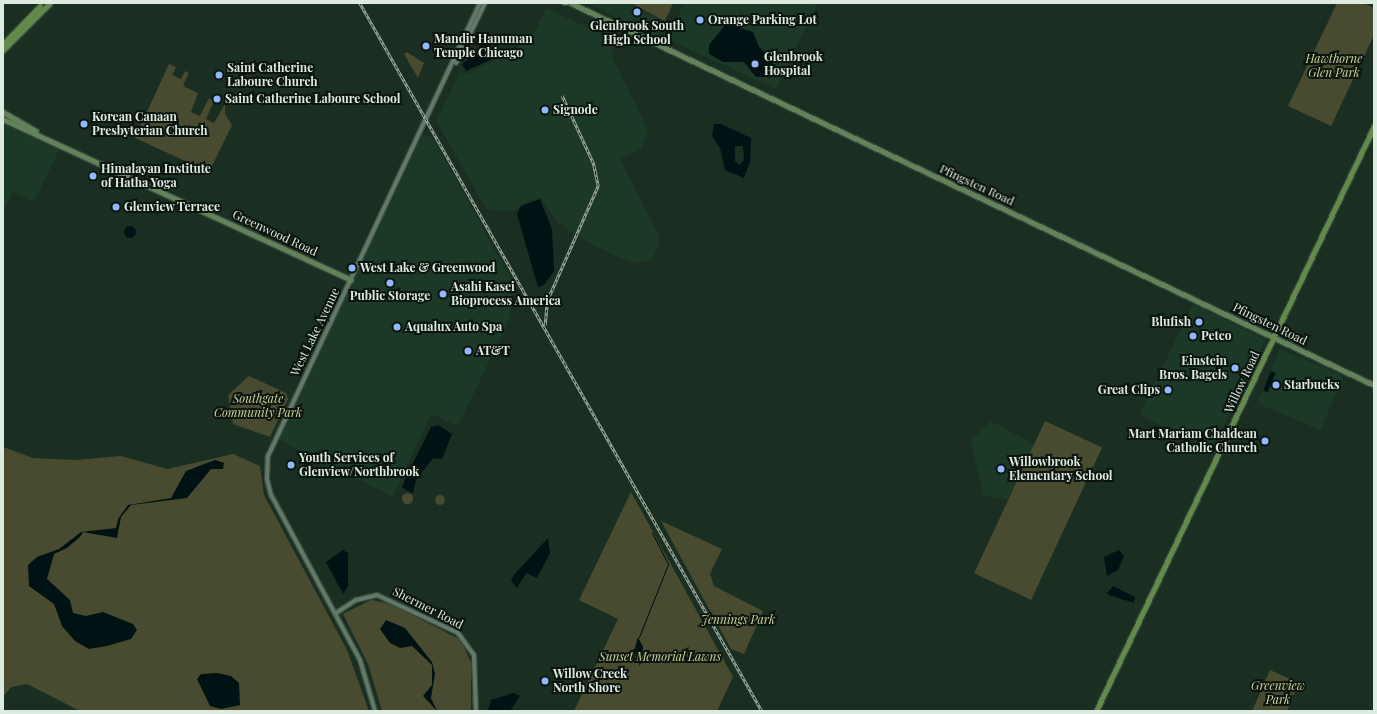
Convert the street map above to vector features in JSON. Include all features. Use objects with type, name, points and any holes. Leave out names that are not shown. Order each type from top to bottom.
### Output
[{"type":"main road","points":[[3,44],[44,3]]},
{"type":"main road","points":[[3,50],[50,3]]},
{"type":"main road","name":"Pfingsten Road","points":[[571,3],[1374,385]]},
{"type":"main road","name":"Greenwood Road","points":[[3,112],[38,132],[351,280]]},
{"type":"main road","name":"Greenwood Road","points":[[3,119],[38,132]]},
{"type":"main road","name":"Willow Road","points":[[1096,711],[1374,126]]},
{"type":"street","name":"West Lake Avenue","points":[[450,72],[480,3]]},
{"type":"street","name":"West Lake Avenue","points":[[375,711],[360,660],[274,500],[267,468],[273,442],[450,72],[485,3]]},
{"type":"street","name":"Shermer Road","points":[[336,613],[356,600],[377,595],[458,632],[474,655],[476,711]]},
{"type":"shaded area","name":"Glenbrook South High School","points":[[586,3],[673,3],[657,38]]},
{"type":"shaded area","name":"Glenbrook Hospital","points":[[684,3],[818,3],[776,89],[667,39]]},
{"type":"shaded area","points":[[546,8],[615,40],[611,55],[648,130],[641,149],[620,159],[658,233],[659,243],[652,260],[631,263],[581,239],[557,222],[541,198],[526,202],[514,211],[487,210],[436,121],[460,72],[468,74],[531,40]]},
{"type":"shaded area","points":[[726,24],[753,32],[759,47],[771,57],[773,67],[765,77],[756,77],[744,62],[723,62],[709,54],[709,45]]},
{"type":"shaded area","points":[[484,32],[496,57],[466,71],[462,64],[478,51]]},
{"type":"shaded area","points":[[3,122],[61,146],[34,202],[13,192],[3,213]]},
{"type":"shaded area","points":[[714,124],[721,124],[751,138],[750,162],[744,178],[725,170],[720,148],[712,136]],"holes":[[[735,146],[743,146],[744,160],[739,165],[735,161]]]},
{"type":"shaded area","points":[[423,134],[433,138],[511,279],[513,301],[510,318],[458,426],[431,414],[393,497],[278,439]]},
{"type":"shaded area","points":[[540,199],[552,229],[554,271],[544,285],[538,287],[517,214],[521,206]]},
{"type":"shaded area","points":[[128,226],[132,226],[136,232],[132,238],[128,238],[124,234],[124,230]]},
{"type":"shaded area","points":[[1193,304],[1266,340],[1212,450],[1139,415]]},
{"type":"shaded area","points":[[1280,349],[1344,376],[1320,430],[1257,403]]},
{"type":"shaded area","points":[[1271,371],[1276,373],[1268,392],[1263,390]]},
{"type":"shaded area","name":"Willowbrook Elementary School","points":[[991,421],[1034,444],[1008,500],[983,495],[971,441]]},
{"type":"shaded area","points":[[438,425],[452,434],[442,459],[433,458],[416,480],[413,493],[408,491],[402,487],[409,471],[431,427]]},
{"type":"shaded area","points":[[215,460],[224,463],[223,469],[211,469],[187,498],[131,505],[121,517],[117,538],[83,532],[80,537],[67,548],[54,554],[47,579],[70,600],[73,613],[86,616],[103,612],[133,624],[137,630],[131,639],[107,646],[89,649],[75,641],[62,626],[54,604],[29,586],[28,565],[37,557],[59,549],[81,532],[116,528],[118,519],[128,505],[171,498],[186,471]]},
{"type":"shaded area","points":[[548,538],[550,553],[537,578],[526,573],[517,588],[511,581],[514,575]]},
{"type":"shaded area","points":[[343,550],[348,553],[348,586],[343,594],[326,562]]},
{"type":"shaded area","points":[[1119,550],[1124,556],[1118,570],[1107,576],[1104,557]]},
{"type":"shaded area","points":[[1113,586],[1135,597],[1134,603],[1109,595],[1107,593]]},
{"type":"shaded area","points":[[386,620],[405,628],[432,662],[435,674],[431,698],[437,711],[423,696],[432,685],[432,665],[412,646],[400,648],[390,643],[380,629]]},
{"type":"shaded area","points":[[638,637],[643,647],[642,658],[634,651]]},
{"type":"shaded area","points":[[217,673],[231,676],[239,683],[240,705],[221,709],[210,706],[197,679],[201,674]]},
{"type":"shaded area","points":[[513,693],[520,696],[510,711],[488,711],[491,700]]},
{"type":"green space","points":[[631,3],[673,3],[665,21]]},
{"type":"green space","name":"Hawthorne Glen Park","points":[[1337,3],[1364,3],[1374,8],[1374,35],[1331,126],[1288,106]]},
{"type":"green space","points":[[407,52],[424,63],[418,78],[404,54]]},
{"type":"green space","points":[[169,64],[176,67],[172,75],[181,79],[185,71],[189,73],[183,86],[198,93],[191,112],[200,116],[209,98],[214,101],[206,119],[214,123],[225,104],[225,114],[232,125],[209,172],[135,138]]},
{"type":"green space","name":"Southgate Community Park","points":[[249,376],[286,393],[288,399],[270,437],[233,424],[228,395]]},
{"type":"green space","points":[[1045,421],[1102,448],[1031,600],[974,573]]},
{"type":"green space","points":[[3,447],[33,458],[75,460],[121,456],[167,469],[233,454],[260,466],[264,495],[347,650],[369,711],[80,711],[27,684],[11,687],[3,697]]},
{"type":"green space","name":"Sunset Memorial Lawns","points":[[631,492],[733,677],[717,711],[574,711],[618,619],[579,600]]},
{"type":"green space","points":[[405,493],[409,493],[411,494],[411,502],[405,503],[402,500],[402,496]]},
{"type":"green space","points":[[438,495],[442,495],[445,500],[442,505],[438,505],[435,502],[435,498]]},
{"type":"green space","name":"Jennings Park","points":[[661,521],[722,549],[710,574],[714,586],[763,611],[744,654],[731,649]]},
{"type":"green space","points":[[371,600],[391,604],[461,640],[471,663],[471,711],[382,711],[368,664],[343,614]]},
{"type":"green space","name":"Greenview Park","points":[[1270,670],[1299,683],[1287,711],[1252,711]]},
{"type":"waterway","points":[[639,637],[668,564],[652,533]]},
{"type":"railway","points":[[360,3],[762,711]]},
{"type":"railway","points":[[545,325],[547,301],[598,186],[593,163],[562,96]]},
{"type":"place","name":"Glenbrook South High School","points":[[637,12]]},
{"type":"place","name":"Orange Parking Lot","points":[[700,20]]},
{"type":"place","name":"Mandir Hanuman Temple Chicago","points":[[426,46]]},
{"type":"place","name":"Glenbrook Hospital","points":[[755,64]]},
{"type":"place","name":"Saint Catherine Laboure Church","points":[[219,75]]},
{"type":"place","name":"Saint Catherine Laboure School","points":[[217,99]]},
{"type":"place","name":"Signode","points":[[545,110]]},
{"type":"place","name":"Korean Canaan Presbyterian Church","points":[[84,124]]},
{"type":"place","name":"Himalayan Institute of Hatha Yoga","points":[[93,176]]},
{"type":"place","name":"Glenview Terrace","points":[[116,207]]},
{"type":"place","name":"West Lake & Greenwood","points":[[352,268]]},
{"type":"place","name":"Public Storage","points":[[390,283]]},
{"type":"place","name":"Asahi Kasei Bioprocess America","points":[[443,294]]},
{"type":"place","name":"Blufish","points":[[1199,322]]},
{"type":"place","name":"Aqualux Auto Spa","points":[[397,327]]},
{"type":"place","name":"Petco","points":[[1193,336]]},
{"type":"place","name":"AT&T","points":[[468,351]]},
{"type":"place","name":"Einstein Bros. Bagels","points":[[1235,368]]},
{"type":"place","name":"Starbucks","points":[[1276,385]]},
{"type":"place","name":"Great Clips","points":[[1168,390]]},
{"type":"place","name":"Mart Mariam Chaldean Catholic Church","points":[[1265,441]]},
{"type":"place","name":"Youth Services of Glenview/Northbrook","points":[[291,465]]},
{"type":"place","name":"Willowbrook Elementary School","points":[[1001,469]]},
{"type":"place","name":"Willow Creek North Shore","points":[[545,681]]}]
